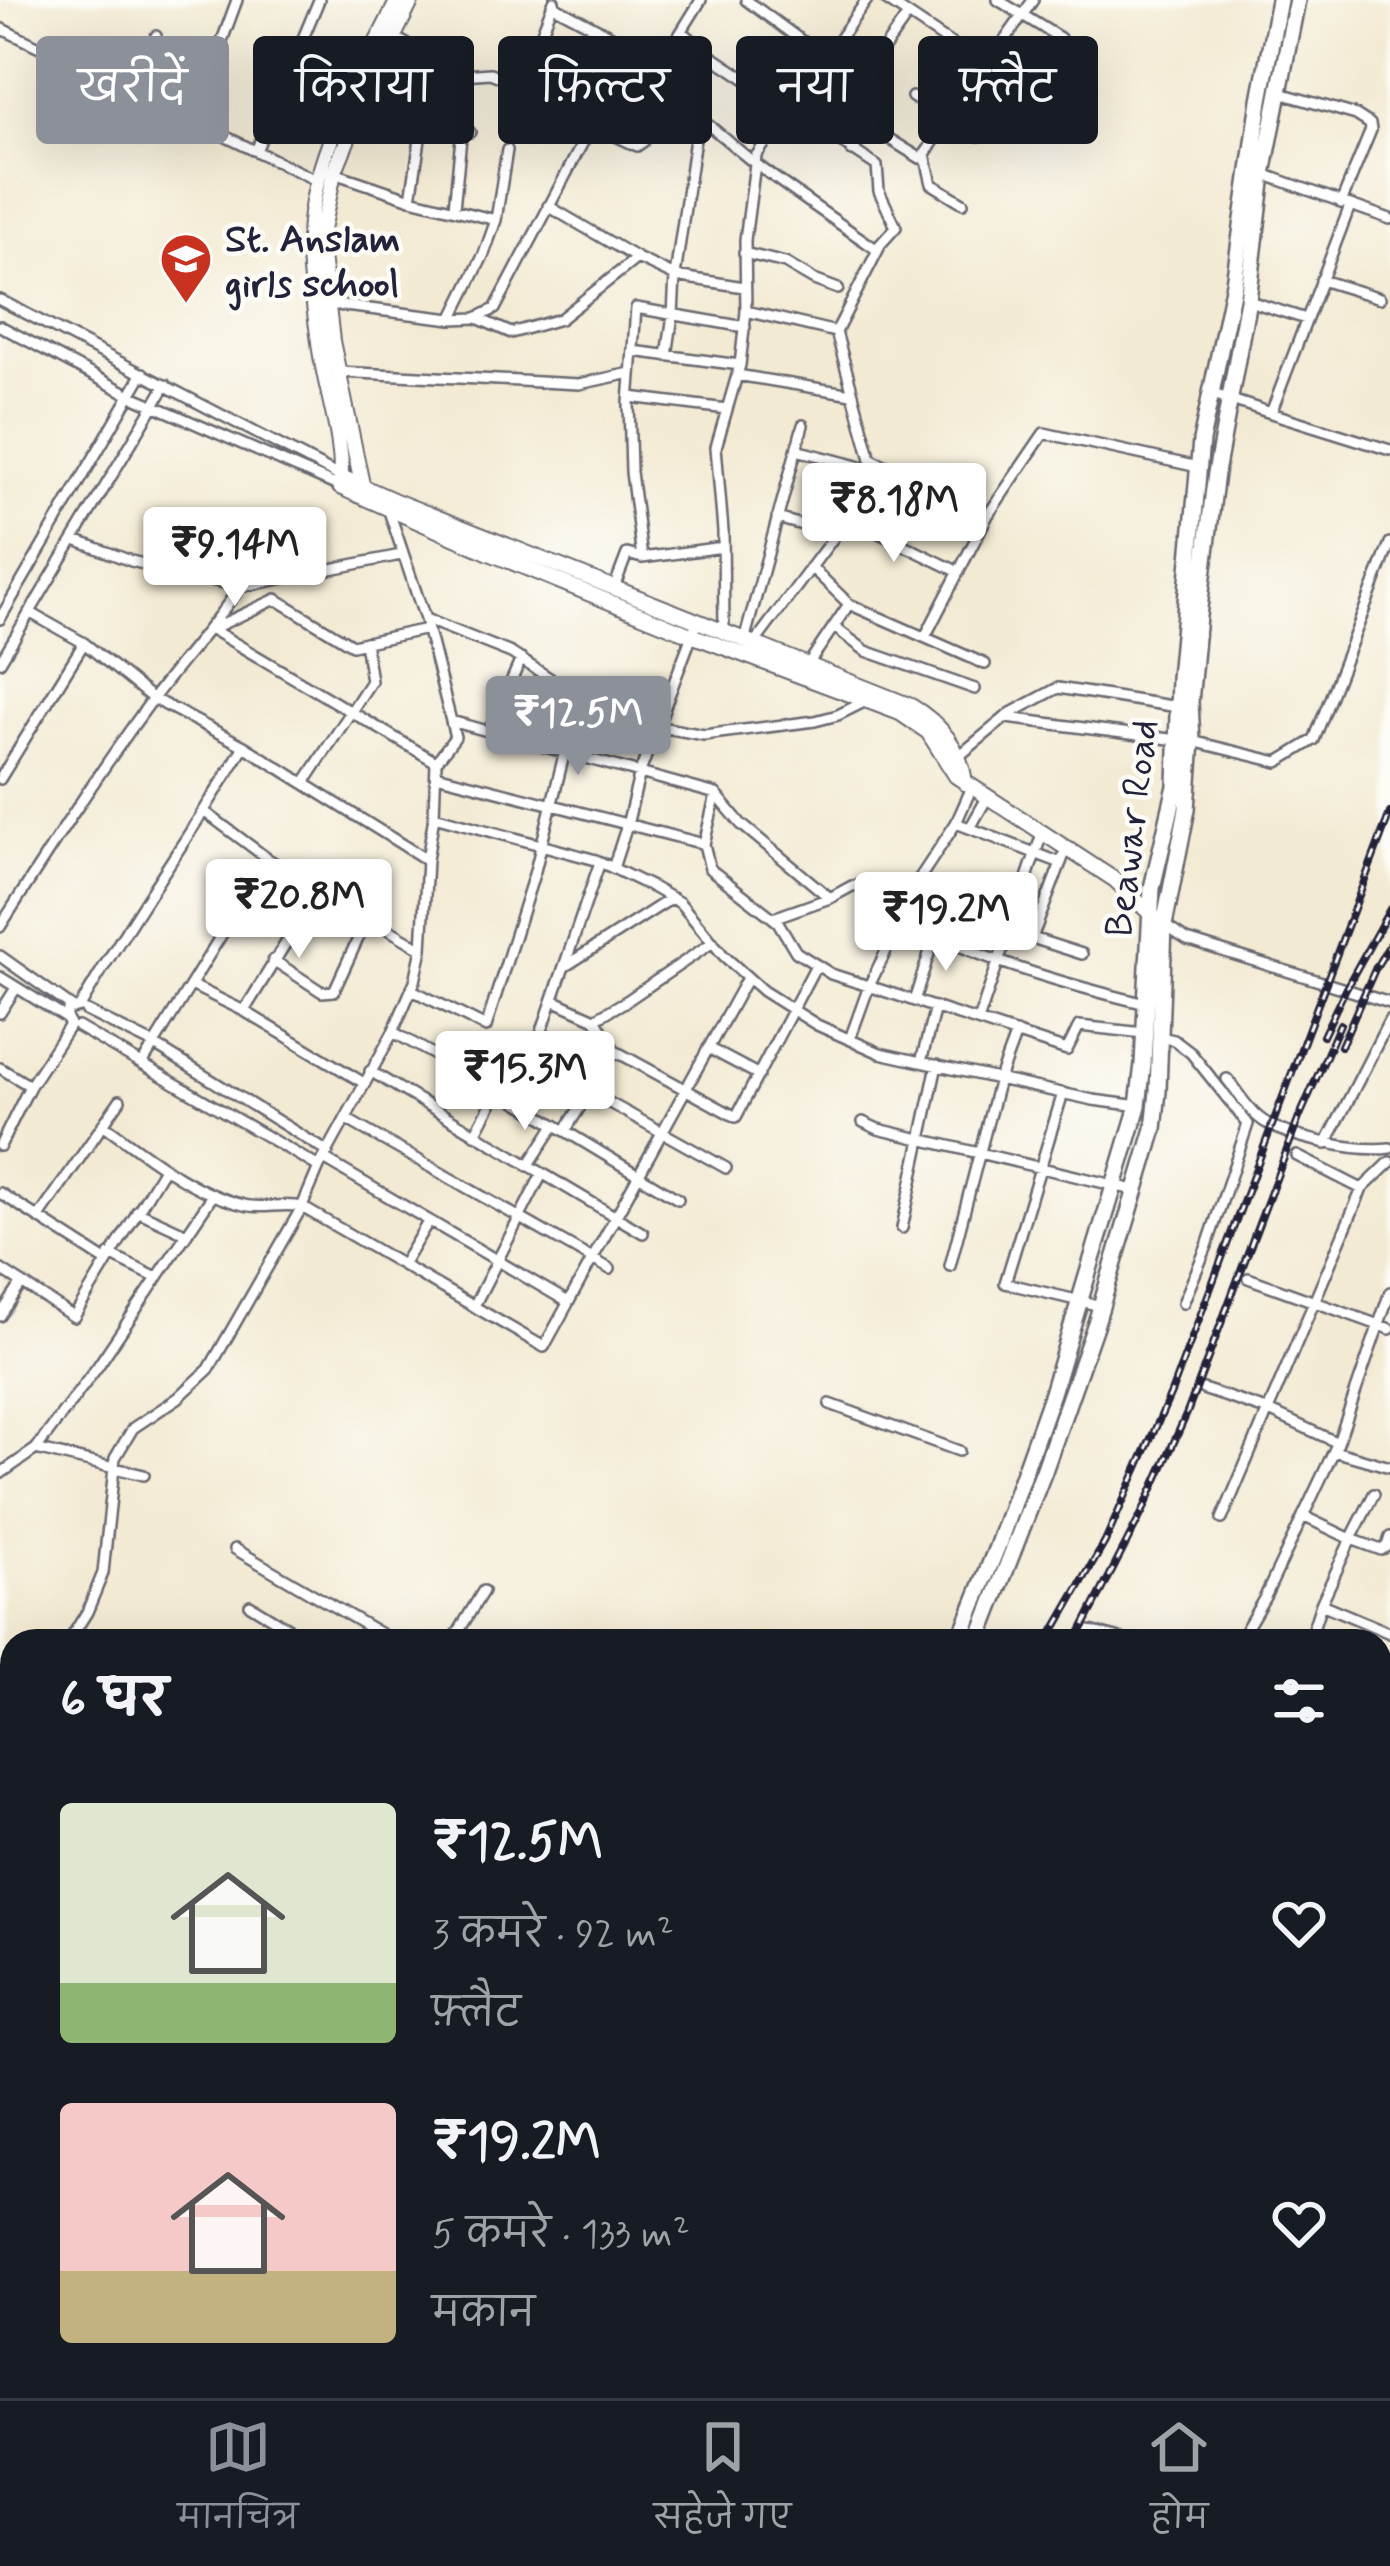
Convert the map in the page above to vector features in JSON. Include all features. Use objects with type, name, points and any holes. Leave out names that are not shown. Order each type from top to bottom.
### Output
[{"type":"main road","name":"Beawar Road","points":[[983,1629],[1101,1306],[1154,1129],[1155,874],[1190,702],[1229,400],[1260,100],[1279,0]]},
{"type":"main road","name":"Beawar Road","points":[[1184,740],[1178,707],[1198,467],[1210,393],[1240,298],[1297,0]]},
{"type":"main road","name":"Beawar Road","points":[[964,1629],[1026,1467],[1138,1106],[1152,1035],[1146,1004],[1157,919]]},
{"type":"street","points":[[224,36],[237,0]]},
{"type":"street","points":[[256,151],[319,0]]},
{"type":"street","points":[[388,36],[398,0]]},
{"type":"street","points":[[412,0],[350,95],[318,181],[309,239],[362,492],[388,508],[900,713],[928,731],[951,771],[1043,831],[1064,855],[1115,880],[1187,940],[1390,1003]]},
{"type":"street","points":[[746,0],[794,36]]},
{"type":"street","points":[[841,36],[867,0]]},
{"type":"street","points":[[886,0],[940,36]]},
{"type":"street","points":[[998,0],[1057,36]]},
{"type":"street","points":[[1007,36],[1033,0]]},
{"type":"street","points":[[541,36],[554,2],[614,36]]},
{"type":"street","points":[[679,36],[695,2]]},
{"type":"street","points":[[893,36],[908,15]]},
{"type":"street","points":[[0,28],[36,45]]},
{"type":"street","points":[[682,31],[688,36]]},
{"type":"street","points":[[389,33],[463,75],[498,76]]},
{"type":"street","points":[[1271,412],[1371,130],[1356,115],[1280,93]]},
{"type":"street","points":[[912,97],[918,100]]},
{"type":"street","points":[[853,151],[870,127],[920,158],[932,144]]},
{"type":"street","points":[[712,129],[876,249],[896,227],[879,191],[877,166],[842,144]]},
{"type":"street","points":[[229,138],[318,181]]},
{"type":"street","points":[[340,482],[340,457],[324,380],[322,230],[334,173],[346,144]]},
{"type":"street","points":[[411,199],[419,144]]},
{"type":"street","points":[[454,208],[464,144]]},
{"type":"street","points":[[321,303],[452,319],[476,318],[495,309],[582,144]]},
{"type":"street","points":[[667,356],[694,144]]},
{"type":"street","points":[[724,633],[716,447],[738,370],[746,311],[744,253],[756,156],[764,144]]},
{"type":"street","points":[[452,319],[496,220],[507,150]]},
{"type":"street","points":[[925,154],[932,184],[963,203]]},
{"type":"street","points":[[334,173],[496,220]]},
{"type":"street","points":[[1264,174],[1390,219]]},
{"type":"street","points":[[548,206],[675,276],[744,287]]},
{"type":"street","points":[[748,643],[848,518],[873,464],[836,332],[880,245]]},
{"type":"street","points":[[744,253],[785,263],[838,290]]},
{"type":"street","points":[[476,318],[511,332],[560,319],[637,258]]},
{"type":"street","points":[[1321,280],[1380,298]]},
{"type":"street","points":[[1240,298],[1306,319]]},
{"type":"street","points":[[0,300],[340,482]]},
{"type":"street","points":[[642,558],[631,472],[636,308],[745,326]]},
{"type":"street","points":[[746,311],[836,332]]},
{"type":"street","points":[[0,326],[130,394],[362,492],[614,588],[694,629],[724,633],[926,715],[959,756],[969,785],[956,823],[901,914],[850,1039]]},
{"type":"street","points":[[633,352],[852,394]]},
{"type":"street","points":[[338,372],[579,384],[631,373]]},
{"type":"street","points":[[0,619],[143,373]]},
{"type":"street","points":[[0,662],[166,385]]},
{"type":"street","points":[[1210,393],[1390,450]]},
{"type":"street","points":[[630,397],[727,409]]},
{"type":"street","points":[[748,643],[803,425]]},
{"type":"street","points":[[925,637],[988,515],[1044,433],[1198,467]]},
{"type":"street","points":[[796,450],[873,464],[988,515]]},
{"type":"street","points":[[76,1629],[103,1573],[119,1449],[133,1429],[178,1399],[209,1369],[302,1207],[412,990],[422,949],[436,762],[454,736],[426,624],[388,508]]},
{"type":"street","points":[[777,518],[834,534]]},
{"type":"street","points":[[848,518],[959,572]]},
{"type":"street","points":[[75,540],[131,561],[241,587],[401,555]]},
{"type":"street","points":[[1007,718],[1184,740],[1278,762],[1314,740],[1390,543]]},
{"type":"street","points":[[614,588],[627,554],[642,558],[723,547]]},
{"type":"street","points":[[811,567],[849,604],[985,664]]},
{"type":"street","points":[[0,927],[75,807],[152,698],[241,587]]},
{"type":"street","points":[[211,629],[276,599],[352,645],[426,624],[520,659],[568,691],[644,724],[704,735],[842,714],[866,700]]},
{"type":"street","points":[[807,666],[849,604]]},
{"type":"street","points":[[29,612],[84,643],[152,698],[244,746],[427,860]]},
{"type":"street","points":[[834,627],[866,651],[975,689]]},
{"type":"street","points":[[211,629],[436,762]]},
{"type":"street","points":[[613,868],[640,772],[694,629]]},
{"type":"street","points":[[305,782],[370,681],[365,642]]},
{"type":"street","points":[[0,779],[84,643]]},
{"type":"street","points":[[489,731],[520,659]]},
{"type":"street","points":[[959,756],[1012,712],[1058,688],[1178,707]]},
{"type":"street","points":[[451,721],[716,794],[741,824],[830,898]]},
{"type":"street","points":[[0,1146],[30,1086],[244,746]]},
{"type":"street","points":[[412,990],[486,1028],[565,751]]},
{"type":"street","points":[[436,775],[704,844]]},
{"type":"street","points":[[716,794],[704,844],[710,869],[773,918],[796,952],[831,974],[1067,1050],[1079,1026],[1174,1040],[1191,1053],[1248,1124],[1183,1303]]},
{"type":"street","points":[[970,828],[987,798]]},
{"type":"street","points":[[205,812],[268,859],[422,949]]},
{"type":"street","points":[[434,816],[600,862],[672,898],[747,978],[818,1025],[880,1053],[1063,1094],[1156,1108]]},
{"type":"street","points":[[956,823],[1035,855],[1064,855]]},
{"type":"street","points":[[977,1021],[1043,831]]},
{"type":"street","points":[[1064,855],[1032,938],[1082,954]]},
{"type":"street","points":[[142,1064],[268,859]]},
{"type":"street","points":[[475,1134],[516,1058],[536,1048],[600,862]]},
{"type":"street","points":[[773,918],[866,884],[901,914],[935,934],[998,959],[1146,1004]]},
{"type":"street","points":[[244,1011],[319,890]]},
{"type":"street","points":[[564,967],[672,898]]},
{"type":"street","points":[[273,960],[322,992],[334,992],[367,919]]},
{"type":"street","points":[[914,1000],[935,934]]},
{"type":"street","points":[[595,1019],[712,942]]},
{"type":"street","points":[[0,956],[79,1008],[152,1043],[243,1100],[323,1159],[568,1302]]},
{"type":"street","points":[[553,1000],[595,1019],[615,1051],[736,1117],[816,965]]},
{"type":"street","points":[[0,977],[261,1133],[323,1159]]},
{"type":"street","points":[[103,1124],[164,1168],[214,1196],[253,1207],[302,1207],[544,1347],[747,978]]},
{"type":"street","points":[[191,985],[364,1083]]},
{"type":"street","points":[[0,1013],[16,988]]},
{"type":"street","points":[[921,1062],[935,1007]]},
{"type":"street","points":[[71,1023],[87,1019],[79,1008]]},
{"type":"street","points":[[1326,1144],[1390,1019]]},
{"type":"street","points":[[394,1032],[678,1199]]},
{"type":"street","points":[[950,1266],[999,1079],[1016,1033]]},
{"type":"street","points":[[536,1048],[590,1092],[727,1168]]},
{"type":"street","points":[[708,1048],[759,1076]]},
{"type":"street","points":[[528,1166],[590,1092],[615,1051]]},
{"type":"street","points":[[902,1228],[937,1065]]},
{"type":"street","points":[[0,1067],[30,1086]]},
{"type":"street","points":[[370,1071],[643,1233]]},
{"type":"street","points":[[1227,1078],[1261,1121],[1326,1144],[1355,1150],[1390,1148]]},
{"type":"street","points":[[1063,1094],[1005,1283],[1101,1306]]},
{"type":"street","points":[[39,1217],[120,1100]]},
{"type":"street","points":[[243,1100],[261,1133]]},
{"type":"street","points":[[346,1119],[610,1269]]},
{"type":"street","points":[[862,1122],[1135,1190]]},
{"type":"street","points":[[1297,1156],[1361,1189]]},
{"type":"street","points":[[1222,1519],[1361,1189],[1390,1162]]},
{"type":"street","points":[[0,1269],[74,1317],[164,1168]]},
{"type":"street","points":[[474,1306],[542,1174]]},
{"type":"street","points":[[0,1192],[108,1258],[157,1278]]},
{"type":"street","points":[[0,1474],[36,1449],[214,1196]]},
{"type":"street","points":[[137,1211],[187,1234]]},
{"type":"street","points":[[403,1264],[428,1222]]},
{"type":"street","points":[[1248,1278],[1384,1327]]},
{"type":"street","points":[[0,1316],[22,1283]]},
{"type":"street","points":[[1246,1629],[1336,1447],[1384,1327],[1390,1292]]},
{"type":"street","points":[[1203,1389],[1269,1411],[1336,1447],[1390,1467]]},
{"type":"street","points":[[830,1405],[959,1451]]},
{"type":"street","points":[[36,1449],[144,1475]]},
{"type":"street","points":[[1315,1629],[1321,1604],[1374,1494]]},
{"type":"street","points":[[1303,1516],[1381,1550],[1390,1537]]},
{"type":"street","points":[[235,1549],[373,1629]]},
{"type":"street","points":[[460,1629],[483,1591]]},
{"type":"street","points":[[1321,1604],[1380,1629]]},
{"type":"street","points":[[250,1605],[289,1629]]},
{"type":"railway","points":[[1055,1629],[1105,1542],[1171,1393],[1390,813]]},
{"type":"railway","points":[[1323,1036],[1390,909]]},
{"type":"railway","points":[[1341,1046],[1390,944]]},
{"type":"railway","points":[[1082,1629],[1187,1413],[1299,1118],[1340,1024]]},
{"type":"place","name":"St. Anslam girls school","points":[[186,305]]}]
